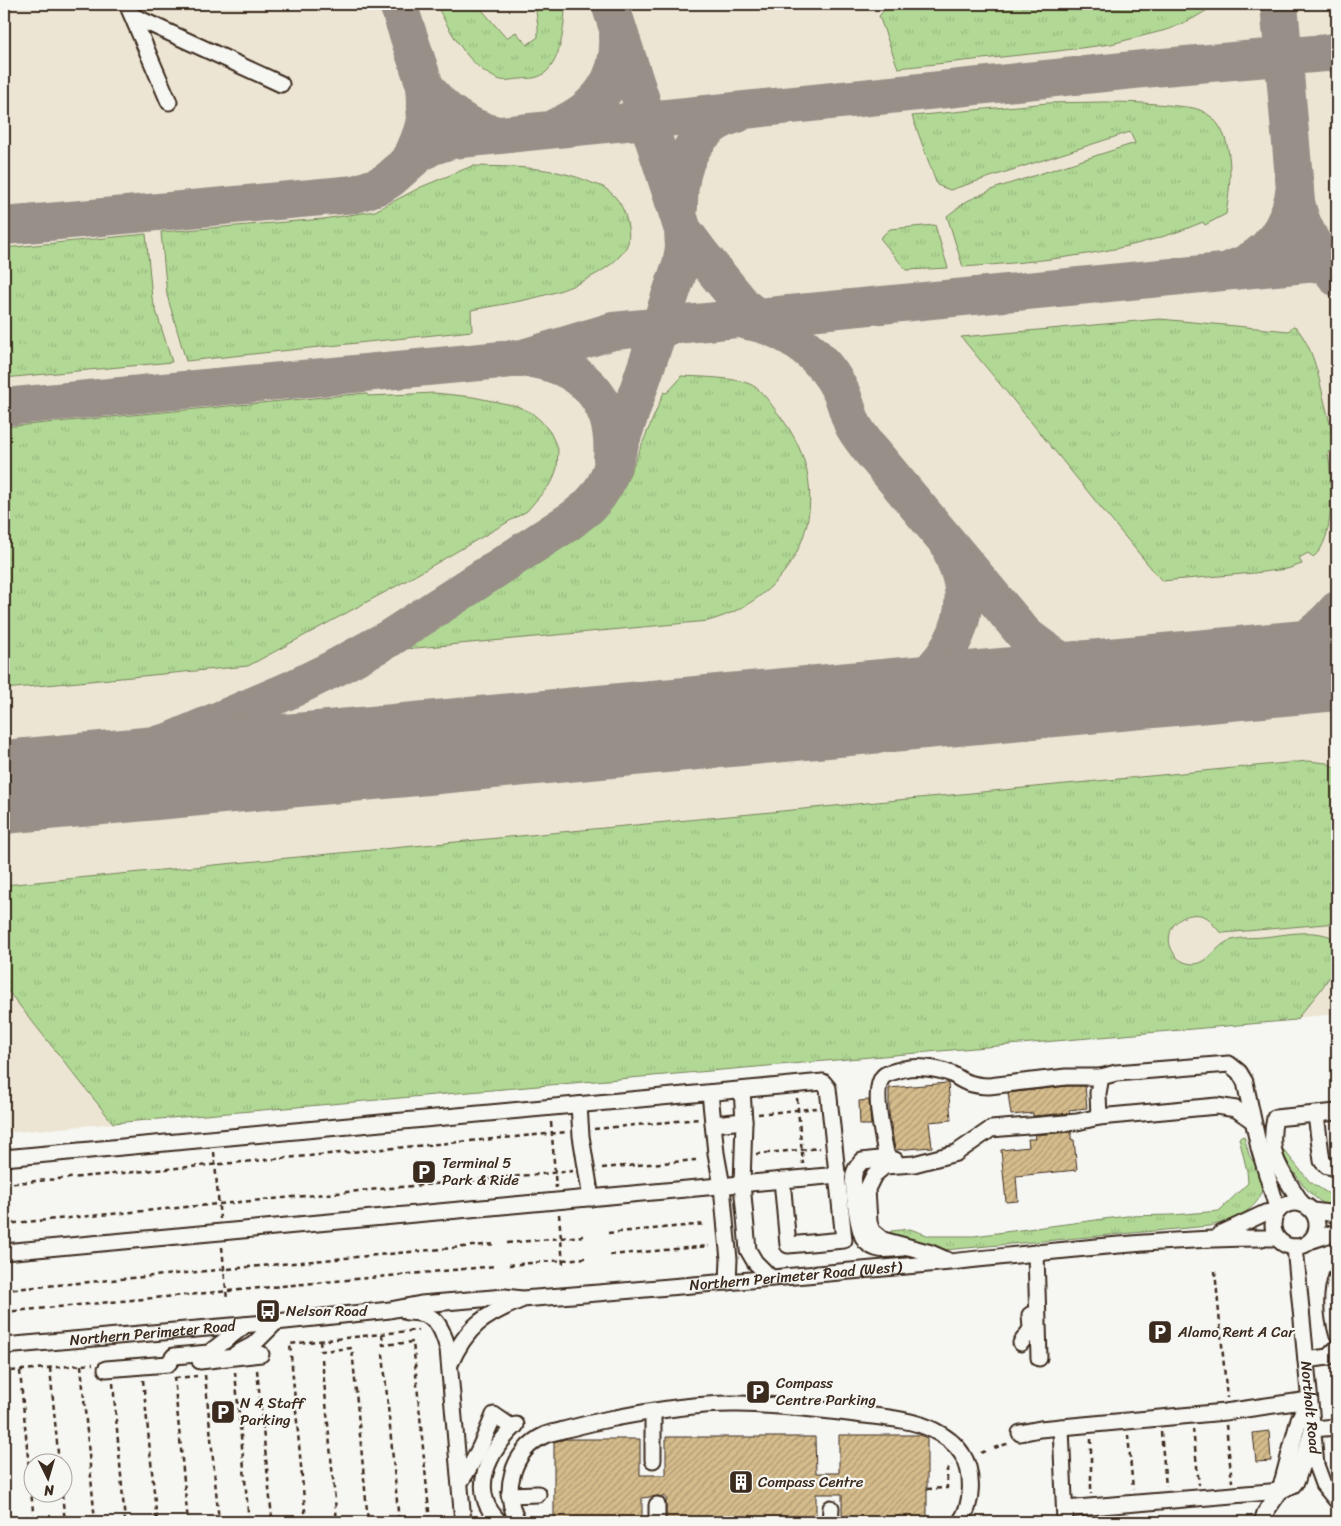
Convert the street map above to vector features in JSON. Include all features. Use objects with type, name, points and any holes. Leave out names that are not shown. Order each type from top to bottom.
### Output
[{"type":"street","points":[[130,10],[282,84]]},
{"type":"street","points":[[130,10],[169,102]]},
{"type":"street","points":[[887,1158],[878,1098],[879,1083],[884,1076],[909,1068],[931,1069],[950,1073],[966,1082],[980,1086],[989,1086],[1066,1077],[1101,1078],[1116,1073],[1229,1064],[1245,1082],[1259,1148],[1278,1211]]},
{"type":"street","points":[[1099,1117],[1098,1094],[1101,1078]]},
{"type":"street","points":[[4,1158],[823,1082],[828,1088],[844,1240],[788,1246],[782,1180]]},
{"type":"street","points":[[742,1090],[751,1118],[742,1184],[748,1250],[755,1262],[772,1278]]},
{"type":"street","points":[[710,1093],[729,1259],[728,1282]]},
{"type":"street","points":[[578,1105],[591,1198]]},
{"type":"street","points":[[950,1262],[931,1253],[884,1240],[872,1231],[869,1222],[867,1188],[874,1175],[885,1166],[910,1164],[956,1153],[991,1129],[1077,1122],[1099,1117],[1218,1106],[1236,1109],[1254,1121]]},
{"type":"street","points":[[1312,1240],[1316,1232],[1317,1220],[1275,1159],[1272,1146],[1272,1132],[1275,1118],[1337,1112]]},
{"type":"street","points":[[1316,1114],[1322,1161],[1327,1166],[1337,1168]]},
{"type":"street","points":[[714,1124],[751,1118]]},
{"type":"street","points":[[716,1153],[746,1152]]},
{"type":"street","points":[[908,1247],[878,1250],[864,1242],[858,1222],[854,1176],[856,1168],[862,1161],[887,1158],[910,1164]]},
{"type":"street","points":[[4,1252],[838,1175]]},
{"type":"street","points":[[1337,1214],[1288,1204],[1278,1211],[1273,1227],[1277,1238],[1283,1244],[1295,1247],[1337,1232]]},
{"type":"street","name":"Northern Perimeter Road (West)","points":[[1200,1239],[1222,1234],[1265,1213],[1278,1211]]},
{"type":"street","name":"Northern Perimeter Road (West)","points":[[390,1310],[421,1304],[505,1297],[522,1300],[1200,1239],[1277,1238]]},
{"type":"street","name":"Northolt Road","points":[[1295,1247],[1316,1465],[1323,1484],[1337,1501]]},
{"type":"street","points":[[1021,1343],[1031,1329],[1031,1253]]},
{"type":"street","points":[[1031,1253],[1039,1358]]},
{"type":"street","points":[[1336,1287],[1332,1301],[1337,1333]]},
{"type":"street","points":[[450,1366],[466,1334],[476,1324],[497,1310],[522,1300]]},
{"type":"street","points":[[390,1310],[425,1314],[440,1326],[444,1334],[450,1366],[463,1522]]},
{"type":"street","name":"Northern Perimeter Road","points":[[4,1346],[246,1325],[390,1310]]},
{"type":"street","points":[[231,1365],[276,1322]]},
{"type":"street","points":[[172,1369],[192,1346],[221,1344],[246,1325]]},
{"type":"street","points":[[1306,1360],[1328,1356],[1337,1348]]},
{"type":"street","points":[[108,1375],[141,1376],[172,1369],[262,1362]]},
{"type":"street","points":[[1018,1437],[1062,1427],[1217,1413],[1309,1400]]},
{"type":"street","points":[[1262,1521],[1265,1512],[1280,1490],[1299,1419],[1309,1400]]},
{"type":"street","points":[[518,1522],[510,1504],[510,1482],[520,1458],[531,1444],[545,1436],[593,1422],[653,1411],[737,1404],[878,1417],[932,1429],[951,1441],[961,1452],[968,1466],[970,1492],[966,1510],[960,1522]]},
{"type":"street","points":[[653,1411],[654,1460]]},
{"type":"street","points":[[460,1482],[480,1449],[494,1415],[514,1427],[497,1447],[484,1478],[486,1504],[499,1522]]},
{"type":"street","points":[[1062,1427],[1065,1516],[1092,1507],[1280,1490],[1293,1485],[1297,1480],[1312,1430],[1337,1427]]},
{"type":"street","points":[[509,1495],[538,1494]]},
{"type":"street","points":[[657,1505],[657,1522]]},
{"type":"path","points":[[796,1085],[805,1178]]},
{"type":"path","points":[[751,1118],[798,1110],[824,1108]]},
{"type":"path","points":[[594,1129],[699,1119]]},
{"type":"path","points":[[4,1184],[569,1131]]},
{"type":"path","points":[[746,1152],[824,1148]]},
{"type":"path","points":[[602,1168],[696,1160]]},
{"type":"path","points":[[4,1224],[577,1171]]},
{"type":"path","points":[[608,1233],[706,1224]]},
{"type":"path","points":[[507,1243],[583,1236]]},
{"type":"path","points":[[4,1290],[495,1244]]},
{"type":"path","points":[[610,1255],[709,1246]]},
{"type":"path","points":[[509,1265],[584,1258]]},
{"type":"path","points":[[4,1312],[496,1266]]},
{"type":"path","points":[[1215,1270],[1228,1404]]},
{"type":"path","points":[[306,1522],[290,1344],[418,1330]]},
{"type":"path","points":[[382,1334],[383,1345],[413,1342],[430,1522]]},
{"type":"path","points":[[320,1340],[321,1351],[352,1348],[368,1522]]},
{"type":"path","points":[[383,1354],[399,1522]]},
{"type":"path","points":[[322,1359],[337,1522]]},
{"type":"path","points":[[262,1362],[257,1370],[272,1518]]},
{"type":"path","points":[[81,1365],[95,1522]]},
{"type":"path","points":[[11,1372],[81,1365],[121,1382]]},
{"type":"path","points":[[231,1365],[235,1372]]},
{"type":"path","points":[[231,1365],[235,1372],[250,1522]]},
{"type":"path","points":[[50,1368],[58,1454]]},
{"type":"path","points":[[204,1368],[218,1522]]},
{"type":"path","points":[[188,1522],[172,1369],[205,1375],[213,1374]]},
{"type":"path","points":[[250,1371],[257,1370]]},
{"type":"path","points":[[20,1371],[34,1522]]},
{"type":"path","points":[[235,1372],[243,1371]]},
{"type":"path","points":[[108,1375],[126,1522]]},
{"type":"path","points":[[141,1376],[157,1522]]},
{"type":"path","points":[[1226,1419],[1233,1488]]},
{"type":"path","points":[[1193,1422],[1200,1492]]},
{"type":"path","points":[[1090,1424],[1092,1507]]},
{"type":"path","points":[[1160,1425],[1167,1495]]},
{"type":"path","points":[[1127,1428],[1134,1498]]},
{"type":"path","points":[[994,1448],[1018,1437]]},
{"type":"path","points":[[981,1453],[985,1451]]},
{"type":"path","points":[[927,1489],[947,1488],[947,1470],[955,1462]]},
{"type":"path","points":[[63,1504],[65,1522]]},
{"type":"shaded area","points":[[4,4],[1337,4],[1337,1014],[4,1133]]},
{"type":"green space","points":[[436,4],[477,4],[506,38],[516,32],[527,45],[538,37],[535,4],[565,4],[563,33],[553,64],[538,77],[498,79],[487,73],[469,57],[454,36]]},
{"type":"green space","points":[[929,4],[1217,4],[1194,18],[1170,29],[1111,44],[898,68],[879,16],[886,8]]},
{"type":"green space","points":[[1048,103],[1150,103],[1191,108],[1200,110],[1212,118],[1221,129],[1229,156],[1230,172],[1226,214],[1205,225],[1203,222],[1145,242],[1115,249],[1055,259],[963,267],[947,216],[967,201],[996,188],[1135,143],[1130,132],[950,190],[937,185],[912,116]]},
{"type":"green space","points":[[472,166],[548,170],[578,177],[603,187],[619,201],[624,211],[629,233],[625,249],[606,268],[576,285],[547,295],[471,310],[472,331],[186,361],[167,295],[161,232],[323,219],[375,211],[421,187]]},
{"type":"green space","points":[[935,225],[948,268],[906,270],[880,238],[890,229]]},
{"type":"green space","points":[[146,234],[152,298],[172,362],[4,378],[4,248]]},
{"type":"green space","points":[[1160,319],[1289,331],[1293,326],[1296,327],[1307,343],[1317,371],[1335,450],[1328,452],[1331,477],[1331,508],[1326,538],[1313,557],[1308,553],[1299,558],[1302,564],[1287,569],[1162,581],[961,337]]},
{"type":"green space","points":[[681,376],[731,379],[755,387],[780,416],[799,446],[808,478],[809,509],[802,539],[788,566],[768,590],[741,608],[708,621],[405,649],[580,537],[608,512],[622,492],[664,392],[667,393]]},
{"type":"green space","points":[[367,393],[368,396],[435,393],[473,397],[517,406],[532,413],[550,432],[558,449],[557,468],[552,482],[527,511],[402,583],[248,666],[4,689],[4,427]]},
{"type":"green space","points":[[1308,761],[1327,763],[1337,769],[1337,923],[1223,933],[1206,917],[1190,915],[1176,922],[1169,937],[1171,948],[1177,957],[1184,962],[1195,964],[1206,959],[1226,942],[1236,939],[1310,933],[1329,936],[1337,940],[1337,960],[1330,977],[1296,1020],[113,1123],[4,986],[4,885]]},
{"type":"green space","points":[[1244,1136],[1249,1155],[1257,1166],[1262,1181],[1262,1191],[1258,1201],[1241,1215],[1220,1223],[1209,1226],[944,1250],[890,1234],[891,1231],[910,1229],[930,1236],[974,1236],[1127,1216],[1219,1211],[1248,1183],[1239,1138]]},
{"type":"green space","points":[[1279,1144],[1310,1182],[1337,1199],[1337,1208],[1319,1200],[1304,1186],[1280,1151]]},
{"type":"building","points":[[948,1083],[951,1120],[929,1122],[932,1147],[895,1150],[889,1113],[889,1088]]},
{"type":"building","points":[[1067,1086],[1085,1086],[1087,1108],[1069,1110],[1070,1113],[1033,1116],[1033,1113],[1011,1115],[1008,1093]]},
{"type":"building","points":[[869,1100],[871,1125],[860,1125],[859,1101]]},
{"type":"building","points":[[1071,1132],[1072,1140],[1074,1140],[1077,1170],[1016,1176],[1018,1201],[1006,1202],[1001,1150],[1029,1147],[1028,1139],[1036,1139],[1035,1135]]},
{"type":"building","points":[[1269,1431],[1271,1461],[1256,1462],[1253,1433]]},
{"type":"building","name":"Compass Centre","points":[[839,1435],[920,1435],[927,1438],[927,1522],[842,1522],[842,1494],[816,1494],[816,1522],[666,1522],[666,1497],[657,1496],[642,1498],[642,1522],[554,1522],[554,1442],[565,1439],[640,1439],[640,1475],[666,1475],[666,1437],[815,1437],[816,1473],[839,1473]]},
{"type":"taxiway","points":[[398,4],[425,86]]},
{"type":"taxiway","points":[[610,4],[683,230],[744,307],[768,326]]},
{"type":"taxiway","points":[[1279,4],[1296,202],[1307,233],[1337,278]]},
{"type":"taxiway","points":[[556,127],[583,112],[603,92],[615,66],[618,51],[618,35]]},
{"type":"taxiway","points":[[4,226],[355,194],[381,185],[417,155],[430,147],[451,140],[1163,67],[1337,52]]},
{"type":"taxiway","points":[[409,162],[424,125],[426,108],[425,86],[439,103],[456,117],[475,128],[497,135]]},
{"type":"taxiway","points":[[679,207],[679,192],[686,162],[699,137],[722,119],[737,114]]},
{"type":"taxiway","points":[[1232,269],[1245,264],[1257,256],[1276,238],[1288,214],[1295,187]]},
{"type":"taxiway","points":[[4,783],[168,742],[290,690],[390,638],[573,519],[588,507],[605,485],[610,473],[681,264],[684,248],[683,230]]},
{"type":"taxiway","points":[[4,407],[523,358],[613,331],[1337,261]]},
{"type":"taxiway","points":[[747,321],[762,324],[790,337],[803,345],[825,367],[841,392],[851,421],[868,447],[1025,635],[1069,665],[1100,675],[1141,682]]},
{"type":"taxiway","points":[[523,358],[543,361],[562,367],[578,376],[591,388],[601,402],[608,419],[612,438],[612,459]]},
{"type":"taxiway","points":[[868,707],[907,689],[924,678],[943,657],[951,644],[957,631],[963,603],[962,580],[952,553]]},
{"type":"taxiway","points":[[1254,671],[1288,652],[1309,637],[1337,610]]},
{"type":"runway","points":[[4,787],[1337,664]]},
{"type":"place","name":"Terminal 5 Park & Ride","points":[[424,1172]]},
{"type":"place","name":"Nelson Road","points":[[268,1311]]},
{"type":"place","name":"Alamo Rent A Car","points":[[1160,1332]]},
{"type":"place","name":"Compass Centre Parking","points":[[758,1392]]},
{"type":"place","name":"N 4 Staff Parking","points":[[223,1412]]},
{"type":"place","name":"Compass Centre","points":[[741,1482]]}]
